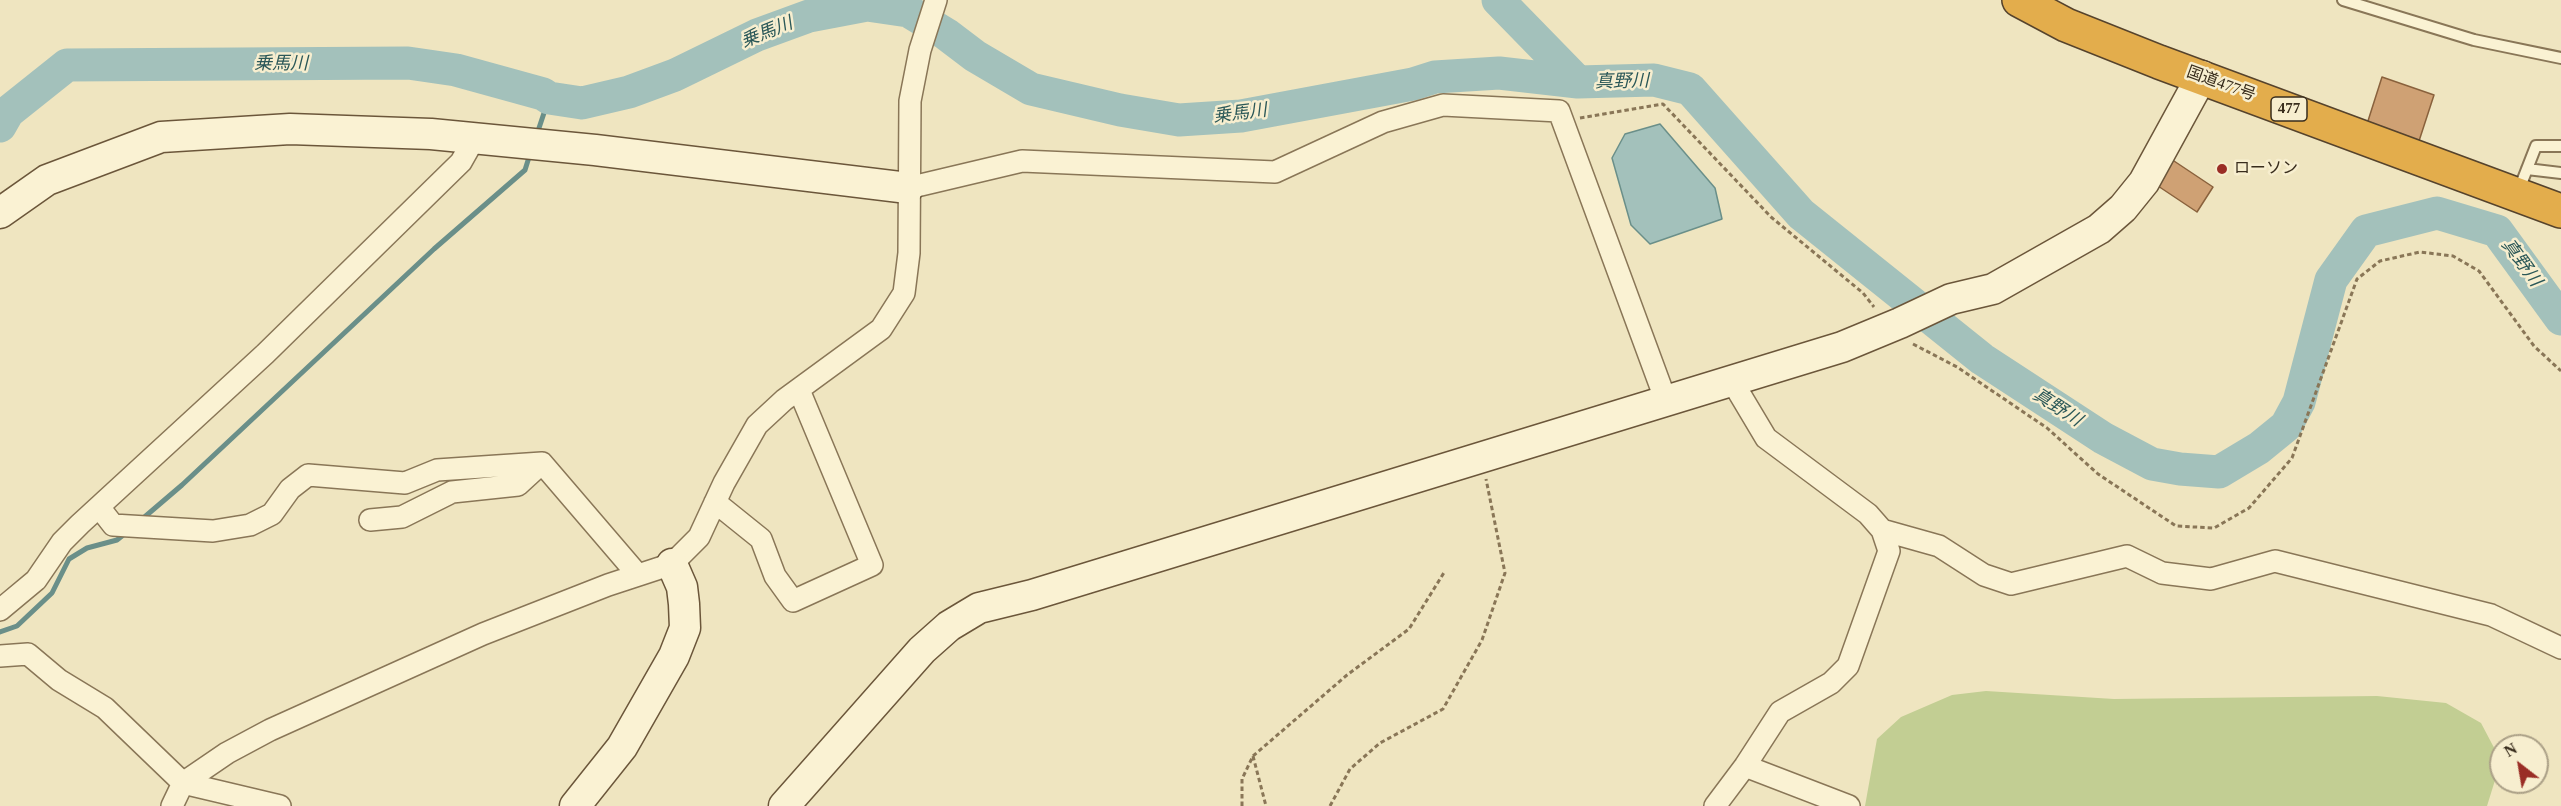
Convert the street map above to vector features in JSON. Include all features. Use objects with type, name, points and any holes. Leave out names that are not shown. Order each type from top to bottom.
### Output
[{"type":"highway","name":"国道477号","points":[[2019,0],[2066,25],[2202,76],[2522,182],[2561,211]]},
{"type":"street","points":[[172,806],[183,783],[227,753],[270,730],[483,634],[672,564],[699,537],[715,502],[757,425],[799,390],[881,329],[904,293],[909,253],[910,101],[920,50],[936,0]]},
{"type":"street","points":[[784,806],[922,650],[949,626],[979,608],[1032,595],[1842,347],[1951,299],[1993,290],[2099,229],[2122,208],[2144,182],[2202,76]]},
{"type":"street","points":[[0,213],[47,180],[161,137],[290,129],[431,134],[595,150],[908,188],[1022,161],[1275,172],[1383,122],[1443,105],[1558,111],[1666,401]]},
{"type":"street","points":[[0,610],[36,580],[62,542],[266,354],[452,171],[461,162],[474,139]]},
{"type":"street","points":[[1715,806],[1746,766],[1780,712],[1831,683],[1848,666],[1889,551],[1882,530],[1868,514],[1766,438],[1732,381]]},
{"type":"street","points":[[715,502],[761,539],[775,576],[794,601],[872,565],[799,390]]},
{"type":"street","points":[[99,507],[113,525],[213,531],[250,525],[272,514],[290,489],[308,476],[405,483],[436,470],[542,463]]},
{"type":"street","points":[[370,520],[402,517],[452,492],[518,485],[542,463]]},
{"type":"street","points":[[542,463],[638,575]]},
{"type":"street","points":[[1882,530],[1939,546],[1984,575],[2011,584],[2127,556],[2162,573],[2211,579],[2275,561],[2491,615],[2561,648]]},
{"type":"street","points":[[575,806],[622,747],[674,656],[685,628],[682,587],[672,564]]},
{"type":"street","points":[[0,656],[28,654],[59,680],[105,708],[183,783],[280,806]]},
{"type":"street","points":[[1746,766],[1849,806]]},
{"type":"lane","points":[[2343,0],[2474,40],[2561,58]]},
{"type":"lane","points":[[2522,182],[2536,146],[2561,146]]},
{"type":"lane","points":[[2522,182],[2561,173]]},
{"type":"path","points":[[1562,121],[1663,104],[1772,218],[1863,293],[1894,326],[2047,428],[2098,474],[2176,526],[2214,528],[2249,508],[2292,458],[2357,279],[2380,261],[2420,252],[2453,256],[2479,271],[2534,346],[2561,371]]},
{"type":"path","points":[[1330,806],[1350,770],[1380,743],[1443,709],[1482,640],[1505,573],[1482,457]]},
{"type":"path","points":[[1242,806],[1242,779],[1253,756],[1347,675],[1409,629],[1444,571]]},
{"type":"path","points":[[1253,756],[1266,806]]},
{"type":"green space","points":[[1986,691],[2114,699],[2377,696],[2446,703],[2481,723],[2489,738],[2491,794],[2487,806],[1865,806],[1877,739],[1901,717],[1952,695]]},
{"type":"water","points":[[1660,124],[1715,188],[1722,219],[1650,244],[1631,225],[1612,158],[1625,134]]},
{"type":"building","points":[[2382,77],[2434,95],[2419,141],[2367,124]]},
{"type":"building","points":[[2171,159],[2213,187],[2197,212],[2155,184]]},
{"type":"waterway","name":"真野川","points":[[1498,0],[1578,82]]},
{"type":"waterway","name":"乗馬川","points":[[0,126],[8,112],[67,65],[408,63],[456,70],[543,94],[549,98],[582,103],[629,92],[675,75],[757,35],[809,16],[867,5],[908,11],[946,34],[975,56],[1031,89],[1120,110],[1179,120],[1241,116],[1413,84],[1435,77],[1499,73],[1578,82],[1654,80],[1690,89],[1801,214],[1982,359],[2103,438],[2152,464],[2219,472],[2259,448],[2286,426],[2299,402],[2331,280],[2366,231],[2437,213],[2497,231],[2561,319]]},
{"type":"waterway","points":[[537,134],[549,98]]},
{"type":"waterway","points":[[141,520],[182,485],[434,249],[525,170],[530,154]]},
{"type":"waterway","points":[[0,632],[17,626],[52,593],[69,559],[87,548],[117,540],[127,532]]},
{"type":"place","name":"ローソン","points":[[2222,169]]}]
